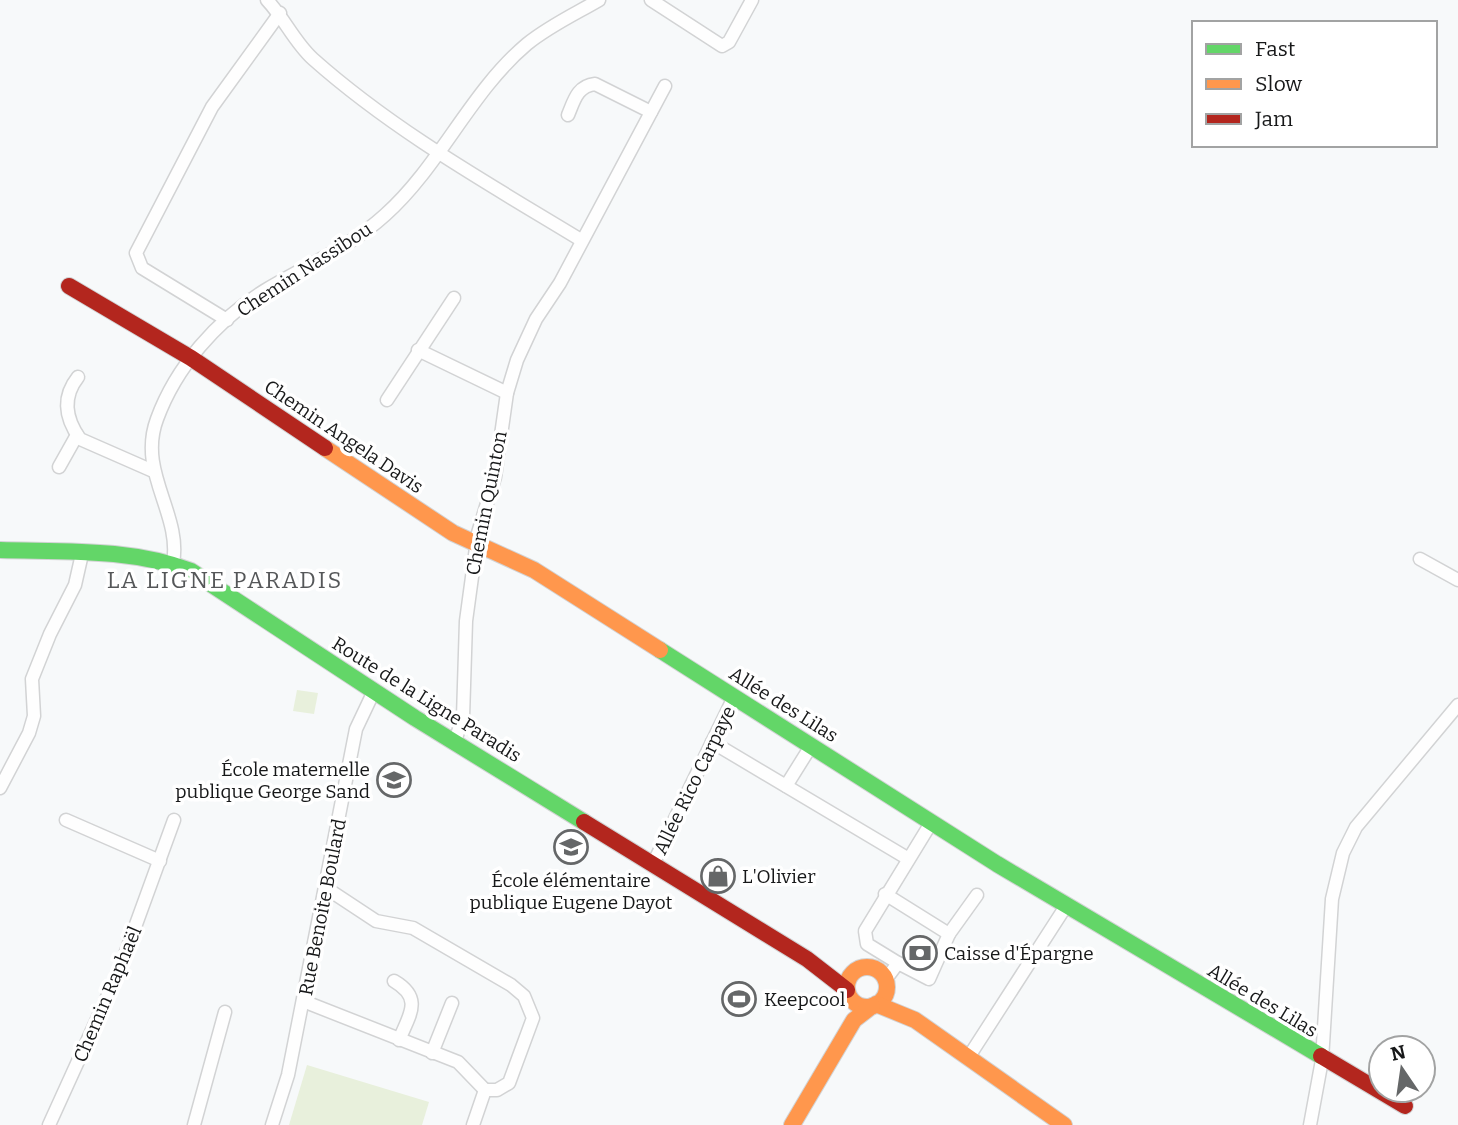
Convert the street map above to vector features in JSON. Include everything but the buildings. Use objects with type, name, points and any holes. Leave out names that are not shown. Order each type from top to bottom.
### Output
[{"type":"street","points":[[267,0],[280,13],[312,58],[437,153],[581,240]]},
{"type":"street","name":"Chemin Nassibou","points":[[173,563],[174,542],[153,471],[151,446],[157,417],[174,381],[191,358],[227,320],[261,293],[372,226],[397,203],[510,61],[527,44],[599,0]]},
{"type":"street","points":[[651,0],[722,46],[729,42],[752,0]]},
{"type":"street","points":[[227,320],[142,268],[136,253],[212,107],[280,13]]},
{"type":"street","points":[[568,115],[579,91],[586,85],[595,84],[651,112]]},
{"type":"street","name":"Chemin Quinton","points":[[455,741],[463,717],[466,621],[476,544],[495,477],[507,393],[528,335],[560,283],[665,86]]},
{"type":"street","name":"Chemin Angela Davis","points":[[69,286],[191,358],[433,521],[476,544]]},
{"type":"street","points":[[387,400],[454,298]]},
{"type":"street","points":[[418,350],[507,393]]},
{"type":"street","points":[[78,377],[69,388],[66,403],[77,435],[85,443],[153,471]]},
{"type":"street","points":[[59,467],[77,435]]},
{"type":"street","name":"Allée des Lilas","points":[[476,544],[534,570],[931,823],[1322,1060],[1405,1106]]},
{"type":"street","name":"Route de la Ligne Paradis","points":[[0,550],[82,554],[173,563],[191,571],[374,691],[807,959],[848,993]]},
{"type":"street","points":[[0,788],[32,724],[32,678],[50,634],[75,585],[82,554]]},
{"type":"street","points":[[1420,559],[1458,580]]},
{"type":"street","name":"Rue Benoite Boulard","points":[[272,1125],[288,1075],[356,729],[374,691]]},
{"type":"street","name":"Allée Rico Carpaye","points":[[653,863],[734,697]]},
{"type":"street","points":[[1310,1125],[1322,1060],[1332,899],[1343,853],[1356,827],[1458,705]]},
{"type":"street","points":[[712,742],[907,858]]},
{"type":"street","points":[[786,786],[811,746]]},
{"type":"street","points":[[66,820],[160,861]]},
{"type":"street","name":"Chemin Raphaël","points":[[49,1125],[120,971],[174,820]]},
{"type":"street","points":[[931,823],[907,858],[865,931],[867,944],[898,964],[929,979],[949,934],[977,895]]},
{"type":"street","points":[[303,1001],[458,1062],[485,1090],[497,1090],[509,1083],[533,1018],[524,996],[511,985],[413,928],[376,921],[326,888]]},
{"type":"street","points":[[885,894],[949,934]]},
{"type":"street","points":[[968,1058],[1066,906]]},
{"type":"street","name":"Route de la Ligne Paradis","points":[[807,959],[855,971]]},
{"type":"street","points":[[792,1125],[836,1046],[854,1020],[883,999],[887,984],[898,964]]},
{"type":"street","points":[[836,1046],[848,993],[847,982],[855,971],[871,967],[882,972],[887,984],[915,1020]]},
{"type":"street","points":[[394,981],[406,988],[412,999],[412,1008],[399,1040]]},
{"type":"street","points":[[848,993],[858,1005],[874,1005],[915,1020],[1064,1125]]},
{"type":"street","points":[[432,1053],[452,1003]]},
{"type":"street","points":[[194,1125],[225,1012]]},
{"type":"street","points":[[474,1125],[485,1090]]},
{"type":"green space","points":[[297,690],[318,693],[314,714],[293,711]]},
{"type":"green space","points":[[307,1065],[429,1102],[422,1125],[289,1125]]},
{"type":"traffic: fast","points":[[0,550],[121,555],[144,558],[191,571],[415,718],[584,822]]},
{"type":"traffic: fast","points":[[660,650],[997,864],[1321,1056]]},
{"type":"traffic: slow","points":[[325,448],[453,533],[534,570],[660,650]]},
{"type":"traffic: slow","points":[[867,967],[875,968],[881,973],[886,979],[887,987],[886,995],[881,1001],[875,1006],[867,1007],[859,1006],[853,1001],[848,995],[847,987],[848,979],[853,973],[859,968],[867,967]]},
{"type":"traffic: slow","points":[[876,1004],[915,1020],[1064,1125]]},
{"type":"traffic: slow","points":[[792,1125],[854,1020],[872,1006]]},
{"type":"traffic: jam","points":[[69,286],[191,358],[325,448]]},
{"type":"traffic: jam","points":[[584,822],[807,959],[847,990]]},
{"type":"traffic: jam","points":[[1321,1056],[1405,1106]]},
{"type":"place","name":"École maternelle publique George Sand","points":[[394,780]]},
{"type":"place","name":"École élémentaire publique Eugene Dayot","points":[[571,847]]},
{"type":"place","name":"L'Olivier","points":[[718,876]]},
{"type":"place","name":"Caisse d'Épargne","points":[[920,953]]},
{"type":"place","name":"Keepcool","points":[[739,999]]},
{"type":"district","name":"LA LIGNE PARADIS","points":[[225,580]]}]
